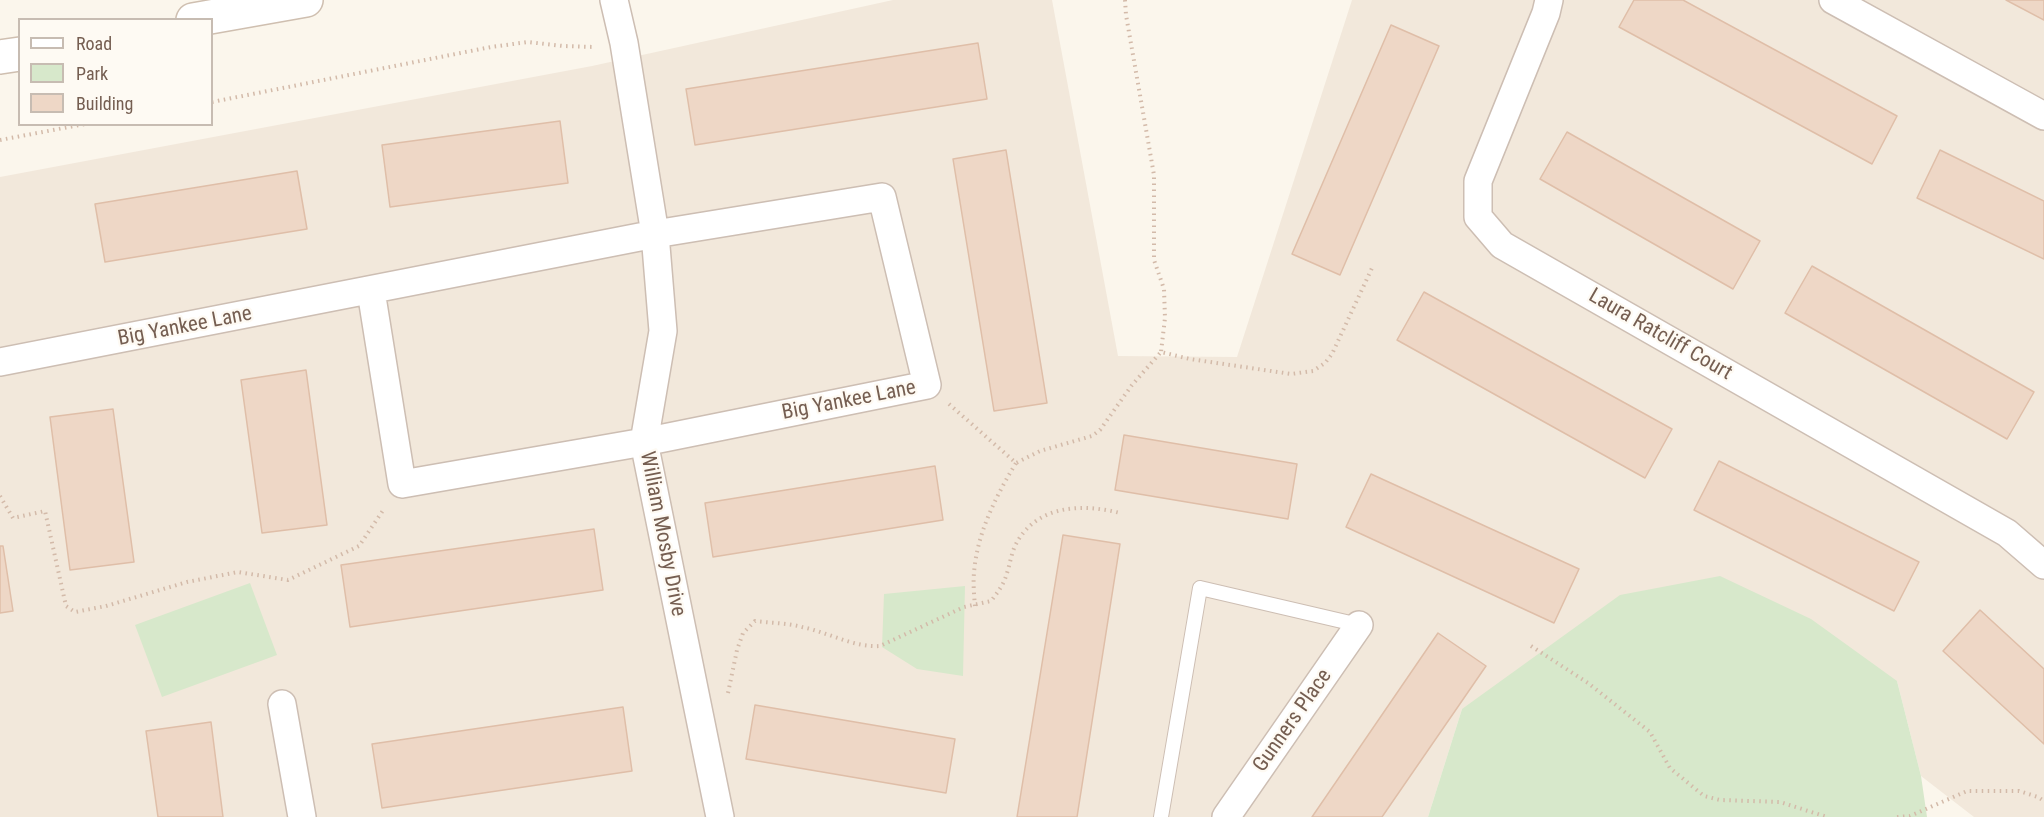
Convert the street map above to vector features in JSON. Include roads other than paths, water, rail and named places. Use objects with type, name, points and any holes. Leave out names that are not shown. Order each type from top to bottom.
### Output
[{"type":"main road","points":[[204,18],[306,0]]},
{"type":"main road","points":[[0,57],[18,54]]},
{"type":"street","name":"William Mosby Drive","points":[[614,0],[624,43],[655,234],[663,331],[644,442],[720,817]]},
{"type":"street","name":"Laura Ratcliff Court","points":[[1549,0],[1478,181],[1478,217],[1502,245],[2007,533],[2044,565]]},
{"type":"street","points":[[1833,0],[2044,116]]},
{"type":"street","name":"Big Yankee Lane","points":[[0,362],[655,234],[882,197],[927,385],[644,442],[402,484],[371,291]]},
{"type":"street","name":"Gunners Place","points":[[1226,817],[1359,625]]},
{"type":"street","points":[[282,704],[302,817]]},
{"type":"lane","points":[[1161,817],[1200,588],[1359,625]]}]
